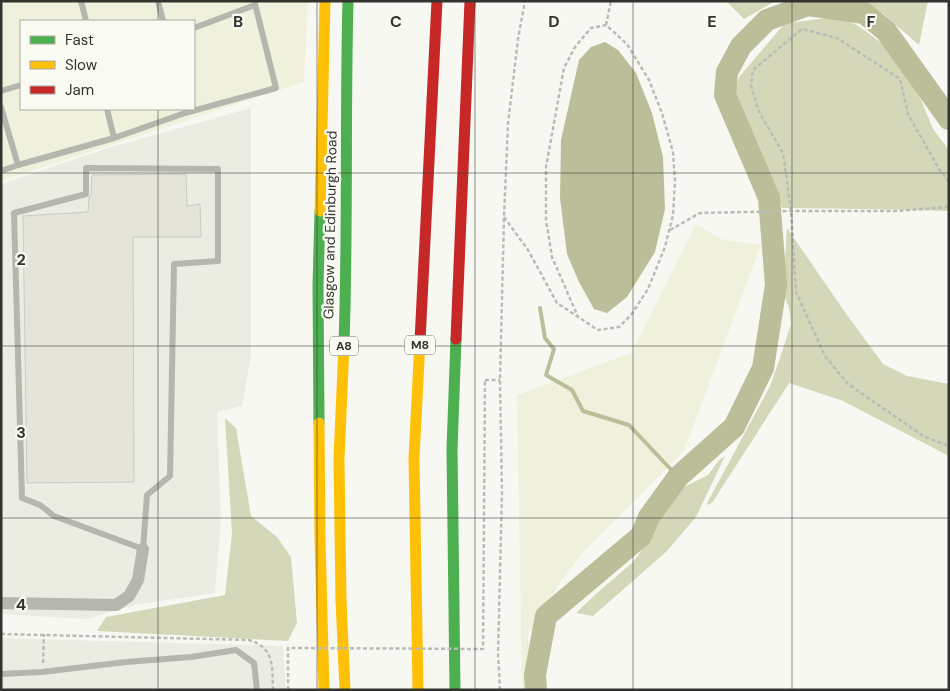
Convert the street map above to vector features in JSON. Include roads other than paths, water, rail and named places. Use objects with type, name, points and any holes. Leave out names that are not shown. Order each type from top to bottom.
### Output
[{"type":"highway","name":"Glasgow and Edinburgh Road","points":[[324,690],[320,538],[318,286],[325,1]]},
{"type":"highway","name":"Glasgow and Edinburgh Road","points":[[345,690],[341,600],[339,459],[346,280],[346,67],[348,1]]},
{"type":"highway","name":"M8","points":[[418,690],[414,458],[437,1]]},
{"type":"highway","points":[[455,690],[452,449],[470,1]]},
{"type":"street","points":[[1,603],[116,605],[129,596],[138,580],[143,549]]},
{"type":"lane","points":[[81,1],[86,20]]},
{"type":"lane","points":[[158,1],[163,20]]},
{"type":"lane","points":[[195,28],[256,5],[255,3]]},
{"type":"lane","points":[[195,108],[276,88],[255,3]]},
{"type":"lane","points":[[1,91],[20,85]]},
{"type":"lane","points":[[1,108],[18,165]]},
{"type":"lane","points":[[107,110],[114,138]]},
{"type":"lane","points":[[1,171],[114,138],[184,111]]},
{"type":"lane","points":[[86,168],[218,169],[218,261],[174,264],[170,476],[147,496],[143,549],[54,516],[40,505],[22,498],[14,213],[86,194],[86,168]]},
{"type":"lane","points":[[1,674],[42,672],[236,650],[254,663],[257,690]]},
{"type":"waterway","points":[[536,690],[535,675],[546,616],[641,536],[649,517],[678,477],[734,427],[763,368],[776,285],[769,198],[725,95],[727,72],[741,46],[767,20],[808,5],[864,13],[886,31],[949,119]]},
{"type":"waterway","points":[[540,308],[545,338],[554,349],[546,375],[572,390],[583,411],[629,425],[678,477]]}]
